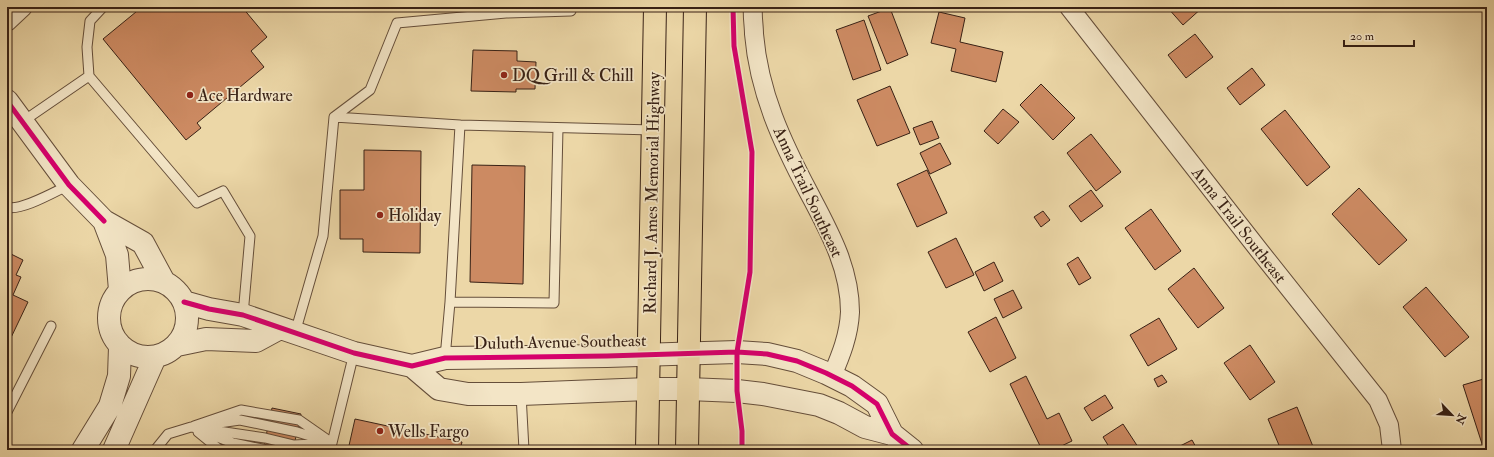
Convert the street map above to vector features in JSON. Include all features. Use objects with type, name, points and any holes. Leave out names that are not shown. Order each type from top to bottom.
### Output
[{"type":"main road","name":"Richard J. Ames Memorial Highway","points":[[647,450],[655,7]]},
{"type":"main road","points":[[687,450],[695,7]]},
{"type":"street","points":[[7,22],[23,7]]},
{"type":"street","name":"Anna Trail Southeast","points":[[753,7],[756,52],[766,99],[787,152],[836,246],[845,272],[849,293],[850,313],[848,331],[844,348],[832,376]]},
{"type":"street","name":"Anna Trail Southeast","points":[[1069,7],[1378,400],[1389,425],[1392,450]]},
{"type":"street","points":[[7,101],[69,185],[104,222],[143,243],[164,282],[179,294],[184,302],[187,313],[187,324],[184,335],[177,345],[167,353],[155,357],[143,357],[131,354],[120,347],[113,337],[109,325],[109,312],[113,300],[120,290],[130,283],[141,279],[153,279],[164,282]]},
{"type":"street","points":[[104,222],[116,254],[120,290]]},
{"type":"street","name":"Duluth Avenue Southeast","points":[[184,302],[208,309],[243,315],[354,353],[412,366],[445,358],[481,359],[737,352],[767,354],[797,361],[852,386],[877,404],[892,434]]},
{"type":"street","points":[[177,345],[206,339],[256,341],[287,330]]},
{"type":"street","points":[[83,450],[110,406],[119,376],[120,347]]},
{"type":"street","points":[[114,450],[155,357]]},
{"type":"street","name":"Duluth Avenue Southeast","points":[[412,366],[439,389],[468,394],[521,394],[648,389],[737,391],[763,394],[819,405],[839,413],[865,427],[892,434],[912,450]]},
{"type":"lane","points":[[103,7],[90,21],[87,47],[89,76],[197,203],[223,191],[250,236],[243,315]]},
{"type":"lane","points":[[287,330],[323,236],[334,117],[370,90],[397,23],[506,10],[571,11]]},
{"type":"lane","points":[[22,122],[89,76]]},
{"type":"lane","points":[[334,117],[460,125],[653,130]]},
{"type":"lane","points":[[445,358],[450,302],[460,125]]},
{"type":"lane","points":[[450,302],[554,303],[558,128]]},
{"type":"lane","points":[[7,207],[11,209],[35,202],[69,185]]},
{"type":"lane","points":[[7,412],[51,326]]},
{"type":"lane","points":[[324,450],[332,443],[354,353]]},
{"type":"lane","points":[[521,394],[524,450]]},
{"type":"lane","points":[[155,450],[168,434],[191,426],[240,420],[297,432],[332,443]]},
{"type":"lane","points":[[191,426],[265,438],[294,445],[332,443]]},
{"type":"lane","points":[[191,426],[220,450]]},
{"type":"lane","points":[[191,426],[233,443],[267,450]]},
{"type":"lane","points":[[309,450],[332,443]]},
{"type":"building","name":"Ace Hardware","points":[[142,7],[242,7],[267,37],[251,51],[264,67],[197,123],[201,128],[186,140],[103,39]]},
{"type":"building","points":[[1167,7],[1203,7],[1183,25]]},
{"type":"building","points":[[890,8],[908,55],[887,64],[868,16]]},
{"type":"building","points":[[939,12],[965,18],[960,42],[1003,52],[996,82],[951,71],[956,49],[931,43]]},
{"type":"building","points":[[864,20],[881,70],[853,80],[836,30]]},
{"type":"building","points":[[1195,34],[1213,57],[1186,78],[1168,55]]},
{"type":"building","name":"DQ Grill & Chill","points":[[473,50],[517,51],[517,61],[536,62],[535,89],[516,89],[516,92],[471,91]]},
{"type":"building","points":[[1252,68],[1265,85],[1240,105],[1227,88]]},
{"type":"building","points":[[1041,84],[1075,118],[1053,140],[1020,105]]},
{"type":"building","points":[[890,86],[910,133],[877,146],[857,100]]},
{"type":"building","points":[[1003,109],[1019,122],[998,144],[984,131]]},
{"type":"building","points":[[1285,110],[1330,167],[1307,186],[1261,129]]},
{"type":"building","points":[[932,121],[939,138],[920,145],[913,128]]},
{"type":"building","points":[[1091,134],[1121,172],[1096,191],[1067,153]]},
{"type":"building","points":[[940,143],[951,164],[930,174],[920,153]]},
{"type":"building","name":"Holiday","points":[[364,150],[421,151],[420,253],[363,252],[363,239],[340,239],[340,190],[364,190]]},
{"type":"building","name":"Holiday","points":[[472,165],[525,166],[523,284],[470,282]]},
{"type":"building","points":[[927,170],[947,213],[917,227],[897,184]]},
{"type":"building","points":[[1359,188],[1407,240],[1379,265],[1332,214]]},
{"type":"building","points":[[1091,190],[1103,206],[1081,222],[1069,206]]},
{"type":"building","points":[[1151,209],[1181,251],[1155,270],[1125,228]]},
{"type":"building","points":[[1043,211],[1050,220],[1041,227],[1034,217]]},
{"type":"building","points":[[956,238],[974,275],[946,288],[928,252]]},
{"type":"building","points":[[7,252],[23,260],[16,275],[21,277],[13,295],[28,302],[7,346]]},
{"type":"building","points":[[1078,257],[1091,278],[1079,285],[1067,264]]},
{"type":"building","points":[[994,262],[1003,281],[984,291],[975,272]]},
{"type":"building","points":[[1194,268],[1224,308],[1198,328],[1168,289]]},
{"type":"building","points":[[1426,287],[1469,337],[1445,357],[1403,307]]},
{"type":"building","points":[[1013,290],[1022,308],[1003,318],[994,299]]},
{"type":"building","points":[[996,317],[1016,358],[990,372],[968,332]]},
{"type":"building","points":[[1159,318],[1177,349],[1148,366],[1130,335]]},
{"type":"building","points":[[1250,345],[1275,382],[1250,400],[1224,363]]},
{"type":"building","points":[[1162,375],[1167,382],[1158,387],[1154,379]]},
{"type":"building","points":[[1026,376],[1047,419],[1059,413],[1072,441],[1053,450],[1042,450],[1010,384]]},
{"type":"building","points":[[1487,378],[1487,450],[1484,450],[1463,385]]},
{"type":"building","points":[[1105,395],[1113,408],[1092,421],[1084,408]]},
{"type":"building","points":[[1297,407],[1314,449],[1281,450],[1268,419]]},
{"type":"building","points":[[272,408],[301,414],[293,450],[263,450]]},
{"type":"building","name":"Wells Fargo","points":[[355,419],[462,442],[460,450],[348,450]]},
{"type":"building","points":[[1123,424],[1140,450],[1111,450],[1103,437]]},
{"type":"building","points":[[1192,440],[1197,449],[1183,450],[1180,446]]},
{"type":"cycle path","points":[[733,7],[734,46],[752,152],[750,272],[737,352],[737,391],[742,431],[742,450]]},
{"type":"cycle path","points":[[7,101],[69,185],[104,221]]},
{"type":"cycle path","points":[[184,302],[209,309],[243,315],[354,353],[412,366],[445,358],[607,356],[737,352],[767,354],[797,361],[852,386],[877,404],[892,434],[912,450]]},
{"type":"place","name":"DQ Grill & Chill","points":[[504,75]]},
{"type":"place","name":"Ace Hardware","points":[[190,95]]},
{"type":"place","name":"Holiday","points":[[380,215]]},
{"type":"place","name":"Wells Fargo","points":[[380,431]]}]
